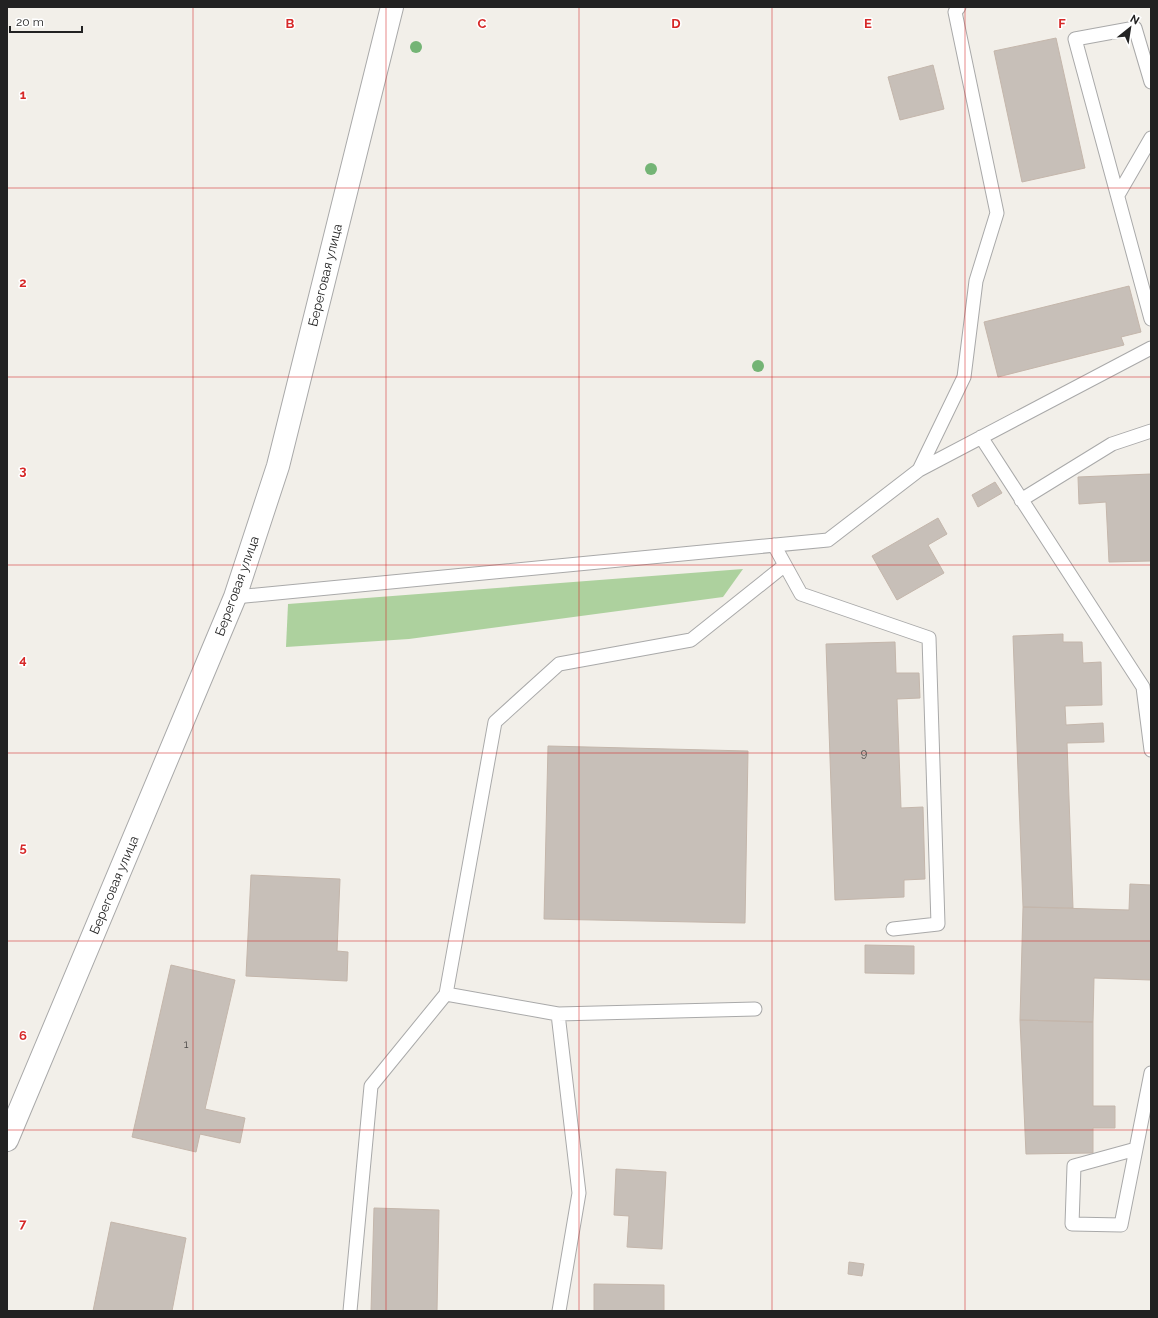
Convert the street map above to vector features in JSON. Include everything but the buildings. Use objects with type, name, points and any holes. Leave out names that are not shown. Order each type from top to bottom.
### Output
[{"type":"street","name":"Береговая улица","points":[[7,1140],[235,596],[278,466],[392,7]]},
{"type":"lane","points":[[920,470],[964,377],[976,281],[997,213],[955,12],[959,7]]},
{"type":"lane","points":[[1151,82],[1135,28],[1075,38],[1151,318]]},
{"type":"lane","points":[[1118,195],[1151,138]]},
{"type":"lane","points":[[235,596],[828,540],[920,470],[1151,348]]},
{"type":"lane","points":[[1021,500],[1112,444],[1151,431]]},
{"type":"lane","points":[[981,437],[1143,687],[1151,750]]},
{"type":"lane","points":[[774,545],[802,594],[929,638],[938,924],[894,929]]},
{"type":"lane","points":[[350,1311],[371,1086],[446,994],[495,722],[559,664],[691,640],[785,565]]},
{"type":"lane","points":[[446,994],[558,1014],[755,1009]]},
{"type":"lane","points":[[558,1014],[579,1193],[559,1311]]},
{"type":"lane","points":[[1136,1149],[1074,1166],[1072,1224],[1121,1225],[1136,1149],[1151,1073]]},
{"type":"green space","points":[[743,569],[723,597],[409,639],[286,647],[288,604]]}]
